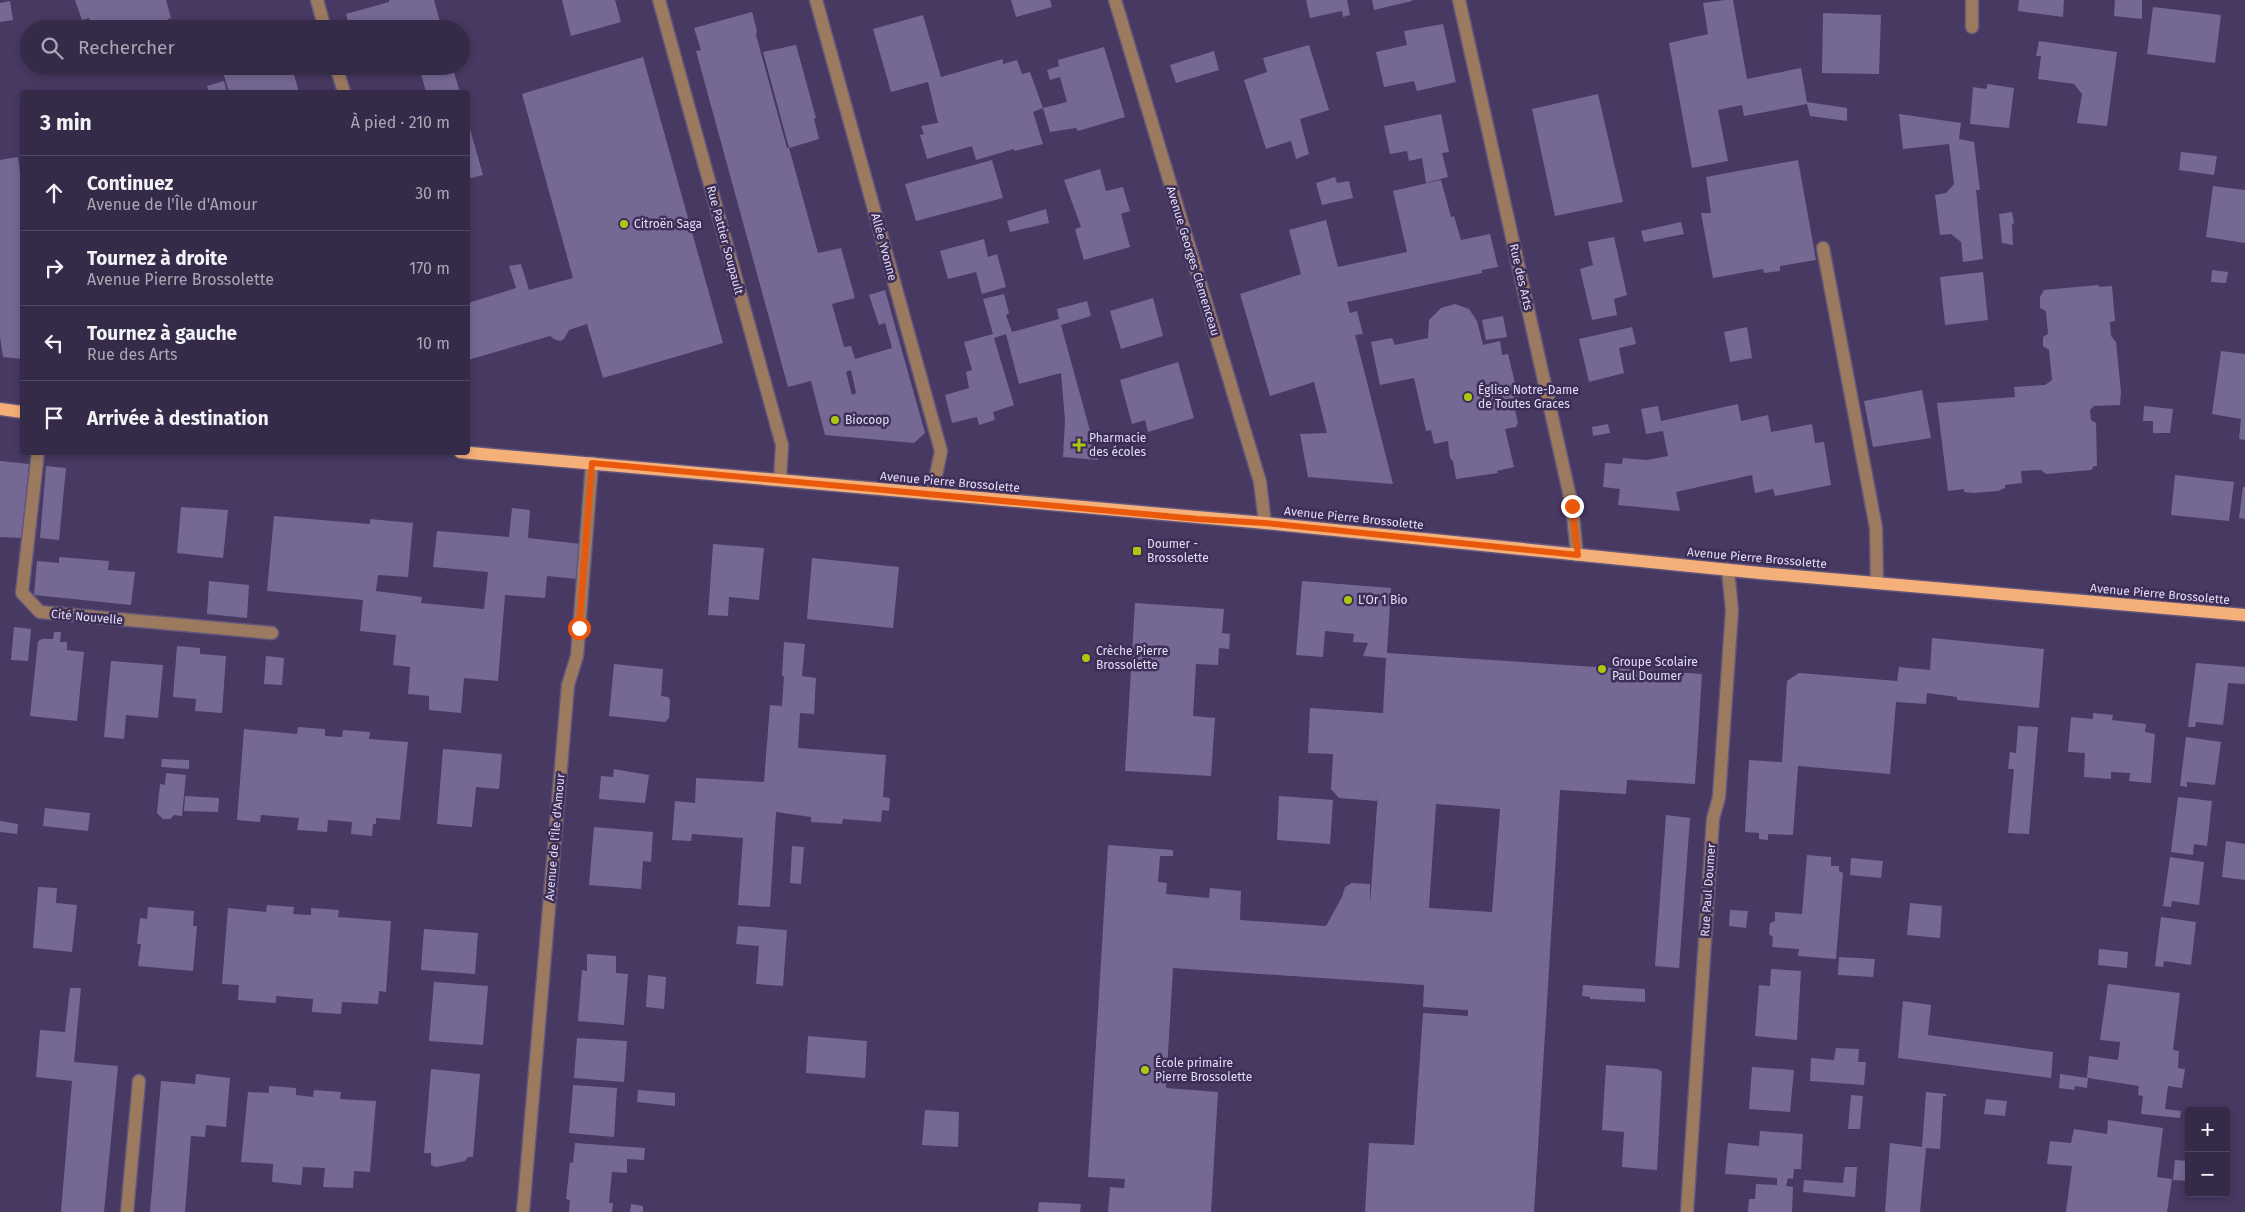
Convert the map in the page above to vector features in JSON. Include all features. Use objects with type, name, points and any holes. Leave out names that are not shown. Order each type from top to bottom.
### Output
[{"type":"main road","points":[[0,410],[20,412]]},
{"type":"main road","name":"Avenue Pierre Brossolette","points":[[470,453],[1265,523],[1728,570],[2245,615]]},
{"type":"street","points":[[317,0],[323,20]]},
{"type":"street","name":"Rue Pattier Soupault","points":[[659,0],[782,445],[780,480]]},
{"type":"street","name":"Allée Yvonne","points":[[816,0],[941,451],[932,494]]},
{"type":"street","name":"Avenue Georges Clemenceau","points":[[1114,0],[1260,482],[1265,523]]},
{"type":"street","name":"Rue des Arts","points":[[1459,0],[1572,506],[1578,555]]},
{"type":"street","points":[[1972,0],[1972,27]]},
{"type":"street","points":[[339,75],[343,90]]},
{"type":"street","points":[[1823,248],[1876,528],[1877,583]]},
{"type":"street","name":"Cité Nouvelle","points":[[38,455],[22,593],[40,612],[272,633]]},
{"type":"street","name":"Avenue de l'Île d'Amour","points":[[523,1212],[568,684],[577,656],[592,463]]},
{"type":"street","name":"Rue Paul Doumer","points":[[1687,1212],[1713,819],[1719,798],[1732,610],[1728,570]]},
{"type":"street","points":[[127,1212],[139,1081]]},
{"type":"building","points":[[75,0],[166,0],[171,18],[168,20],[90,20],[89,18],[82,20]]},
{"type":"building","points":[[389,0],[434,0],[440,20],[348,20],[346,14],[389,2]]},
{"type":"building","points":[[562,0],[615,0],[621,22],[571,36]]},
{"type":"building","points":[[1011,0],[1050,0],[1052,7],[1016,17]]},
{"type":"building","points":[[1306,0],[1347,0],[1350,15],[1343,17],[1342,11],[1310,18]]},
{"type":"building","points":[[1372,0],[1412,0],[1412,1],[1374,10]]},
{"type":"building","points":[[1733,0],[1747,79],[1801,68],[1807,102],[1847,108],[1847,121],[1810,116],[1807,104],[1744,116],[1742,105],[1718,110],[1728,161],[1692,168],[1669,43],[1708,34],[1703,3]]},
{"type":"building","points":[[2019,0],[2064,0],[2063,17],[2018,11]]},
{"type":"building","points":[[2115,0],[2142,0],[2142,19],[2114,16]]},
{"type":"building","points":[[10,1],[13,20],[0,22],[0,3]]},
{"type":"building","points":[[2153,7],[2221,15],[2215,63],[2147,54]]},
{"type":"building","points":[[752,12],[757,31],[756,35],[818,253],[841,248],[855,298],[832,304],[844,347],[851,346],[855,359],[892,348],[885,323],[879,325],[869,295],[885,290],[925,433],[914,443],[825,435],[811,381],[788,387],[696,51],[701,50],[694,28]],"holes":[[[851,370],[856,393],[852,395],[846,372]]]},
{"type":"building","points":[[1823,13],[1881,15],[1879,74],[1822,73]]},
{"type":"building","points":[[923,15],[941,77],[1003,59],[1003,64],[1017,60],[1022,74],[1030,72],[1043,108],[1033,112],[1043,144],[1015,151],[1014,149],[976,160],[972,146],[927,159],[920,135],[924,134],[921,126],[938,123],[928,82],[891,92],[873,29]]},
{"type":"building","points":[[1443,24],[1456,82],[1417,91],[1414,81],[1384,87],[1376,52],[1407,45],[1404,31]]},
{"type":"building","points":[[2039,41],[2117,52],[2107,126],[2077,123],[2082,94],[2074,84],[2038,79],[2041,56],[2036,56]]},
{"type":"building","points":[[796,45],[816,118],[814,119],[819,139],[789,148],[763,52]]},
{"type":"building","points":[[1309,45],[1329,110],[1300,119],[1309,154],[1296,159],[1291,141],[1266,149],[1244,80],[1267,72],[1263,58]]},
{"type":"building","points":[[1104,47],[1125,117],[1078,131],[1076,128],[1050,132],[1043,108],[1067,102],[1060,77],[1050,80],[1047,70],[1059,66],[1058,60]]},
{"type":"building","points":[[1214,51],[1219,70],[1176,83],[1170,65]]},
{"type":"building","name":"Citroën Saga","points":[[643,57],[723,343],[603,378],[587,324],[569,330],[564,339],[560,341],[550,336],[470,359],[470,302],[516,288],[509,266],[521,264],[529,290],[573,278],[522,94]]},
{"type":"building","points":[[224,75],[294,75],[298,90],[228,90]]},
{"type":"building","points":[[421,75],[455,75],[459,90],[425,90]]},
{"type":"building","points":[[224,81],[226,90],[208,90],[207,86]]},
{"type":"building","points":[[1988,84],[2014,88],[2009,128],[1970,124],[1973,87],[1986,89]]},
{"type":"building","points":[[1598,94],[1623,202],[1555,216],[1532,109]]},
{"type":"building","points":[[1441,114],[1449,152],[1442,153],[1448,177],[1426,183],[1422,158],[1409,161],[1407,151],[1390,154],[1384,126]]},
{"type":"building","points":[[1899,114],[1961,123],[1959,139],[1974,142],[1980,190],[1976,190],[1983,259],[1963,262],[1961,242],[1951,234],[1940,235],[1935,195],[1946,193],[1954,184],[1949,144],[1903,149]]},
{"type":"building","points":[[470,129],[483,175],[470,178]]},
{"type":"building","points":[[2181,152],[2217,156],[2214,175],[2179,170]]},
{"type":"building","points":[[18,157],[20,172],[20,359],[3,357],[0,337],[0,160]]},
{"type":"building","points":[[992,160],[1003,198],[916,221],[905,184]]},
{"type":"building","points":[[1798,160],[1816,260],[1780,266],[1780,271],[1764,273],[1763,269],[1713,278],[1701,213],[1711,213],[1706,177]]},
{"type":"building","points":[[1100,169],[1106,191],[1123,187],[1130,211],[1121,214],[1130,247],[1084,260],[1075,229],[1081,227],[1064,180]]},
{"type":"building","points":[[1335,177],[1337,183],[1349,181],[1353,198],[1322,205],[1316,183]]},
{"type":"building","points":[[1441,180],[1451,217],[1454,216],[1461,240],[1490,234],[1498,267],[1482,270],[1482,273],[1347,302],[1350,313],[1357,311],[1363,334],[1355,335],[1393,484],[1308,477],[1300,434],[1327,433],[1314,382],[1270,396],[1240,294],[1301,274],[1289,230],[1326,220],[1338,267],[1407,252],[1393,191]]},
{"type":"building","points":[[2213,186],[2245,190],[2245,243],[2206,237]]},
{"type":"building","points":[[1046,209],[1049,223],[1010,232],[1007,221]]},
{"type":"building","points":[[2012,212],[2014,223],[2012,224],[2013,245],[2002,243],[1999,214]]},
{"type":"building","points":[[1681,222],[1684,234],[1644,242],[1641,231]]},
{"type":"building","points":[[1614,237],[1627,295],[1614,299],[1617,315],[1592,320],[1580,269],[1593,265],[1588,242]]},
{"type":"building","points":[[984,239],[988,257],[997,254],[1006,287],[982,294],[976,272],[948,279],[940,251]]},
{"type":"building","points":[[2212,270],[2228,272],[2226,283],[2211,282]]},
{"type":"building","points":[[1983,272],[1988,320],[1945,325],[1940,277]]},
{"type":"building","points":[[2099,285],[2099,287],[2112,286],[2115,321],[2110,322],[2111,336],[2116,342],[2121,392],[2120,405],[2094,406],[2090,410],[2091,420],[2096,423],[2097,466],[2094,466],[2091,470],[2046,474],[2041,470],[2021,471],[2022,483],[2005,485],[2005,488],[1998,491],[1973,493],[1964,492],[1964,489],[1948,491],[1937,403],[2015,397],[2014,387],[2045,385],[2052,380],[2049,350],[2043,346],[2043,337],[2048,334],[2046,311],[2040,308],[2040,297],[2044,290]]},
{"type":"building","points":[[1004,294],[1009,313],[1006,315],[1012,332],[1059,319],[1057,309],[1087,301],[1091,316],[1061,325],[1098,460],[1063,457],[1065,421],[1061,373],[1019,384],[1006,334],[994,338],[1014,405],[993,412],[995,420],[979,425],[977,417],[952,423],[945,395],[969,388],[966,372],[972,370],[964,342],[993,334],[983,299]]},
{"type":"building","points":[[1153,298],[1163,336],[1121,349],[1110,311]]},
{"type":"building","name":"Église Notre-Dame de Toutes Graces","points":[[1455,304],[1469,309],[1477,321],[1483,345],[1500,341],[1502,355],[1508,354],[1521,408],[1515,410],[1518,423],[1516,427],[1505,429],[1514,467],[1497,471],[1498,473],[1456,479],[1453,461],[1450,458],[1448,441],[1434,444],[1431,430],[1426,431],[1414,378],[1380,385],[1371,342],[1392,338],[1395,345],[1428,338],[1429,320],[1441,308]]},
{"type":"building","points":[[1503,316],[1507,337],[1486,340],[1482,320]]},
{"type":"building","points":[[1632,327],[1636,344],[1619,348],[1624,373],[1589,382],[1579,339]]},
{"type":"building","points":[[1747,327],[1752,358],[1730,362],[1724,332]]},
{"type":"building","points":[[2221,351],[2245,354],[2245,440],[2239,439],[2241,419],[2212,414]]},
{"type":"building","points":[[1178,362],[1194,418],[1148,432],[1145,420],[1132,424],[1120,380]]},
{"type":"building","points":[[1922,390],[1931,438],[1873,447],[1864,401]]},
{"type":"building","points":[[1738,404],[1741,421],[1768,415],[1771,432],[1812,424],[1815,443],[1824,442],[1831,485],[1775,496],[1773,489],[1755,493],[1752,475],[1676,492],[1680,511],[1618,505],[1620,489],[1603,487],[1605,463],[1622,464],[1623,458],[1647,460],[1668,456],[1663,431],[1646,434],[1641,409],[1658,406],[1661,421]]},
{"type":"building","points":[[2144,406],[2173,409],[2170,433],[2153,433],[2153,421],[2143,421]]},
{"type":"building","points":[[1608,424],[1610,433],[1593,436],[1592,427]]},
{"type":"building","points":[[0,461],[29,464],[22,538],[0,537]]},
{"type":"building","points":[[46,466],[66,468],[59,540],[40,538]]},
{"type":"building","points":[[2175,475],[2234,482],[2229,521],[2171,515]]},
{"type":"building","points":[[2243,487],[2245,487],[2245,519],[2239,518]]},
{"type":"building","points":[[181,507],[228,510],[223,558],[177,553]]},
{"type":"building","points":[[512,508],[530,510],[528,538],[581,544],[578,579],[547,576],[545,598],[505,595],[498,681],[464,678],[461,713],[429,710],[429,696],[408,694],[410,667],[393,665],[396,635],[360,631],[363,600],[267,591],[274,516],[370,524],[370,519],[413,523],[408,577],[378,575],[376,591],[422,597],[421,603],[484,609],[488,572],[433,567],[437,531],[509,537]]},
{"type":"building","points":[[713,544],[764,548],[759,600],[729,597],[728,616],[708,615]]},
{"type":"building","points":[[59,557],[109,561],[108,570],[135,572],[131,605],[34,595],[37,561],[59,563]]},
{"type":"building","points":[[812,558],[899,567],[893,628],[807,619]]},
{"type":"building","points":[[209,581],[249,585],[247,618],[207,614]]},
{"type":"building","points":[[1302,581],[1391,588],[1387,653],[1702,674],[1695,784],[1627,780],[1626,794],[1560,790],[1534,1212],[1365,1212],[1369,1143],[1414,1145],[1423,1013],[1468,1016],[1468,1010],[1423,1007],[1424,985],[1173,968],[1166,1088],[1218,1092],[1211,1212],[1108,1212],[1110,1187],[1124,1188],[1125,1179],[1088,1177],[1108,845],[1173,850],[1173,856],[1160,856],[1158,882],[1167,883],[1166,894],[1209,898],[1210,888],[1241,891],[1240,920],[1326,926],[1342,897],[1345,887],[1352,883],[1370,884],[1370,904],[1378,792],[1377,801],[1339,798],[1331,789],[1333,754],[1308,753],[1310,708],[1383,713],[1386,658],[1363,656],[1368,643],[1353,642],[1354,634],[1325,631],[1323,657],[1296,655]],"holes":[[[1436,804],[1500,809],[1492,912],[1429,908]]]},
{"type":"building","points":[[1135,603],[1224,609],[1222,633],[1230,634],[1229,649],[1219,648],[1218,665],[1196,664],[1193,716],[1215,718],[1211,776],[1125,771]]},
{"type":"building","points":[[14,627],[31,629],[28,661],[11,660]]},
{"type":"building","points":[[54,632],[61,632],[60,642],[67,642],[67,650],[84,652],[77,721],[30,716],[38,641],[53,639]]},
{"type":"building","points":[[1932,638],[2044,649],[2039,708],[1957,700],[1957,697],[1927,693],[1926,704],[1896,702],[1890,774],[1798,766],[1793,835],[1768,834],[1768,840],[1759,839],[1759,833],[1745,832],[1749,760],[1782,762],[1787,681],[1799,673],[1897,681],[1899,667],[1930,670]]},
{"type":"building","points":[[784,642],[805,644],[802,676],[816,678],[814,714],[800,713],[798,748],[886,755],[883,797],[890,798],[889,811],[882,810],[881,822],[843,819],[842,824],[811,822],[811,817],[776,812],[770,907],[738,905],[743,838],[692,834],[691,841],[672,840],[675,801],[695,803],[696,778],[764,782],[770,705],[782,706]]},
{"type":"building","points":[[177,646],[200,648],[200,654],[226,656],[222,713],[195,711],[196,699],[173,697]]},
{"type":"building","points":[[266,656],[284,658],[282,685],[264,684]]},
{"type":"building","points":[[111,661],[163,665],[158,718],[126,715],[124,739],[104,737]]},
{"type":"building","points":[[2196,663],[2245,667],[2245,684],[2228,683],[2223,725],[2196,722],[2195,727],[2188,727]]},
{"type":"building","points":[[614,664],[663,669],[661,696],[668,697],[670,700],[669,718],[665,722],[609,716]]},
{"type":"building","points":[[2093,713],[2113,715],[2112,720],[2146,724],[2145,732],[2155,734],[2151,783],[2129,781],[2130,773],[2111,772],[2111,779],[2084,777],[2085,753],[2068,752],[2071,717],[2093,719]]},
{"type":"building","points":[[2018,726],[2038,727],[2029,834],[2008,833],[2014,769],[2008,769],[2010,752],[2016,753]]},
{"type":"building","points":[[298,727],[325,729],[325,736],[342,737],[343,730],[370,732],[369,739],[408,742],[400,820],[376,818],[376,824],[373,824],[372,836],[351,834],[352,822],[328,820],[327,832],[297,830],[299,818],[261,815],[260,822],[237,820],[244,729],[297,734]]},
{"type":"building","points":[[2186,737],[2221,742],[2215,785],[2187,782],[2187,787],[2180,786]]},
{"type":"building","points":[[443,749],[502,754],[499,789],[476,787],[472,827],[437,824]]},
{"type":"building","points":[[162,759],[189,760],[189,769],[161,767]]},
{"type":"building","points":[[614,769],[649,775],[645,803],[599,799],[601,776],[613,777]]},
{"type":"building","points":[[166,773],[186,775],[182,816],[174,815],[170,819],[163,819],[157,813],[160,784],[165,785]]},
{"type":"building","points":[[185,796],[219,798],[218,812],[184,811]]},
{"type":"building","points":[[1279,796],[1333,800],[1330,844],[1277,840]]},
{"type":"building","points":[[2178,797],[2212,801],[2207,846],[2194,844],[2193,855],[2171,852]]},
{"type":"building","points":[[45,808],[90,813],[88,831],[43,826]]},
{"type":"building","points":[[1666,815],[1690,818],[1679,968],[1655,966]]},
{"type":"building","points":[[0,821],[18,824],[17,834],[0,832]]},
{"type":"building","points":[[594,827],[653,832],[651,862],[643,861],[641,889],[589,885]]},
{"type":"building","points":[[2226,841],[2245,844],[2245,880],[2222,877]]},
{"type":"building","points":[[792,846],[804,847],[801,884],[790,883]]},
{"type":"building","points":[[1807,855],[1831,857],[1831,866],[1839,866],[1839,871],[1843,873],[1836,959],[1798,956],[1799,949],[1772,947],[1773,937],[1769,934],[1770,923],[1775,921],[1775,912],[1802,914]]},
{"type":"building","points":[[2170,857],[2204,862],[2199,905],[2172,901],[2171,907],[2163,906]]},
{"type":"building","points":[[1851,858],[1883,861],[1881,878],[1850,875]]},
{"type":"building","points":[[38,887],[57,888],[56,903],[77,905],[72,952],[33,948]]},
{"type":"building","points":[[1910,903],[1942,906],[1940,938],[1907,935]]},
{"type":"building","points":[[267,905],[294,907],[293,914],[311,915],[311,908],[339,910],[338,917],[391,921],[386,992],[379,991],[378,1004],[342,1002],[341,1014],[312,1012],[313,999],[276,996],[276,1003],[238,1000],[239,985],[222,984],[228,908],[266,912]]},
{"type":"building","points":[[148,907],[194,911],[193,926],[197,926],[193,971],[138,966],[141,944],[137,944],[140,918],[147,919]]},
{"type":"building","points":[[1730,910],[1748,911],[1746,928],[1729,926]]},
{"type":"building","points":[[2161,917],[2196,922],[2191,965],[2164,961],[2163,967],[2155,966]]},
{"type":"building","points":[[738,926],[787,930],[783,986],[756,984],[759,946],[736,944]]},
{"type":"building","points":[[424,929],[478,933],[475,974],[421,970]]},
{"type":"building","points":[[2099,949],[2128,952],[2127,968],[2098,965]]},
{"type":"building","points":[[587,954],[616,956],[616,973],[628,974],[624,1025],[578,1021],[582,970],[587,971]]},
{"type":"building","points":[[1839,957],[1875,959],[1873,977],[1838,975]]},
{"type":"building","points":[[1771,969],[1801,971],[1797,1040],[1755,1036],[1759,985],[1770,986]]},
{"type":"building","points":[[648,975],[666,977],[664,1009],[646,1007]]},
{"type":"building","points":[[434,982],[488,986],[483,1045],[429,1041]]},
{"type":"building","points":[[2108,984],[2180,993],[2173,1050],[2179,1051],[2178,1068],[2185,1069],[2182,1088],[2168,1086],[2165,1109],[2181,1111],[2180,1118],[2141,1114],[2143,1096],[2138,1095],[2139,1086],[2088,1078],[2087,1088],[2075,1086],[2074,1090],[2059,1088],[2060,1074],[2087,1078],[2089,1056],[2118,1060],[2120,1042],[2100,1040]]},
{"type":"building","points":[[1583,985],[1645,989],[1645,1002],[1590,999],[1590,997],[1582,996]]},
{"type":"building","points":[[70,988],[81,988],[74,1062],[118,1066],[104,1212],[61,1212],[72,1081],[36,1077],[40,1030],[65,1032]]},
{"type":"building","points":[[1903,1001],[1931,1005],[1928,1035],[2053,1052],[2051,1078],[1898,1058]]},
{"type":"building","points":[[808,1036],[867,1041],[865,1078],[806,1073]]},
{"type":"building","points":[[577,1038],[627,1041],[624,1082],[574,1078]]},
{"type":"building","points":[[1836,1048],[1859,1049],[1858,1062],[1866,1062],[1864,1085],[1810,1081],[1811,1058],[1834,1060]]},
{"type":"building","points":[[1606,1065],[1658,1069],[1662,1072],[1657,1170],[1622,1167],[1624,1132],[1602,1130]]},
{"type":"building","points":[[1752,1067],[1794,1070],[1790,1112],[1749,1109]]},
{"type":"building","points":[[431,1069],[480,1074],[473,1157],[468,1157],[465,1161],[436,1167],[431,1165],[431,1153],[424,1153]]},
{"type":"building","points":[[196,1074],[230,1078],[226,1127],[206,1125],[205,1137],[191,1136],[185,1212],[150,1212],[161,1081],[195,1084]]},
{"type":"building","points":[[573,1085],[617,1088],[614,1137],[569,1133]]},
{"type":"building","points":[[269,1086],[296,1088],[296,1095],[313,1097],[314,1090],[341,1092],[340,1099],[376,1101],[370,1172],[354,1171],[353,1188],[323,1187],[325,1168],[303,1167],[301,1185],[272,1182],[273,1164],[241,1162],[248,1092],[269,1093]]},
{"type":"building","points":[[638,1090],[675,1093],[675,1106],[637,1102]]},
{"type":"building","points":[[1926,1092],[1946,1094],[1946,1096],[1943,1096],[1940,1149],[1926,1148],[1920,1212],[1885,1212],[1890,1143],[1922,1147]]},
{"type":"building","points":[[1851,1095],[1863,1096],[1860,1129],[1848,1129]]},
{"type":"building","points":[[1986,1099],[2007,1101],[2005,1116],[1984,1114]]},
{"type":"building","points":[[925,1110],[959,1112],[958,1147],[922,1145]]},
{"type":"building","points":[[2108,1120],[2163,1128],[2157,1177],[2172,1179],[2167,1212],[2066,1212],[2072,1166],[2047,1164],[2050,1141],[2071,1143],[2074,1129],[2107,1134]]},
{"type":"building","points":[[1760,1131],[1803,1134],[1801,1169],[1794,1169],[1793,1179],[1788,1178],[1786,1186],[1793,1187],[1792,1212],[1748,1212],[1749,1199],[1755,1199],[1756,1184],[1777,1185],[1777,1178],[1725,1174],[1728,1143],[1759,1146]]},
{"type":"building","points":[[575,1143],[645,1148],[644,1160],[627,1159],[627,1173],[612,1172],[609,1203],[613,1203],[612,1212],[569,1212],[570,1200],[566,1199],[570,1162],[573,1163]]},
{"type":"building","points":[[2175,1160],[2185,1161],[2185,1181],[2173,1180]]},
{"type":"building","points":[[1845,1167],[1857,1167],[1855,1197],[1803,1192],[1804,1180],[1843,1183]]},
{"type":"building","points":[[1039,1202],[1081,1204],[1080,1212],[1038,1212]]},
{"type":"building","points":[[631,1204],[643,1206],[643,1212],[630,1212]]},
{"type":"place","name":"Citroën Saga","points":[[624,224]]},
{"type":"place","name":"Église Notre-Dame de Toutes Graces","points":[[1468,397]]},
{"type":"place","name":"Biocoop","points":[[835,420]]},
{"type":"place","name":"Pharmacie des écoles","points":[[1079,445]]},
{"type":"place","name":"Doumer - Brossolette","points":[[1137,551]]},
{"type":"place","name":"L'Or 1 Bio","points":[[1348,600]]},
{"type":"place","name":"Crèche Pierre Brossolette","points":[[1086,658]]},
{"type":"place","name":"Groupe Scolaire Paul Doumer","points":[[1602,669]]},
{"type":"place","name":"École primaire Pierre Brossolette","points":[[1145,1070]]},
{"type":"route","points":[[579,628],[592,463],[1198,519],[1265,523],[1578,555],[1572,506]]}]
